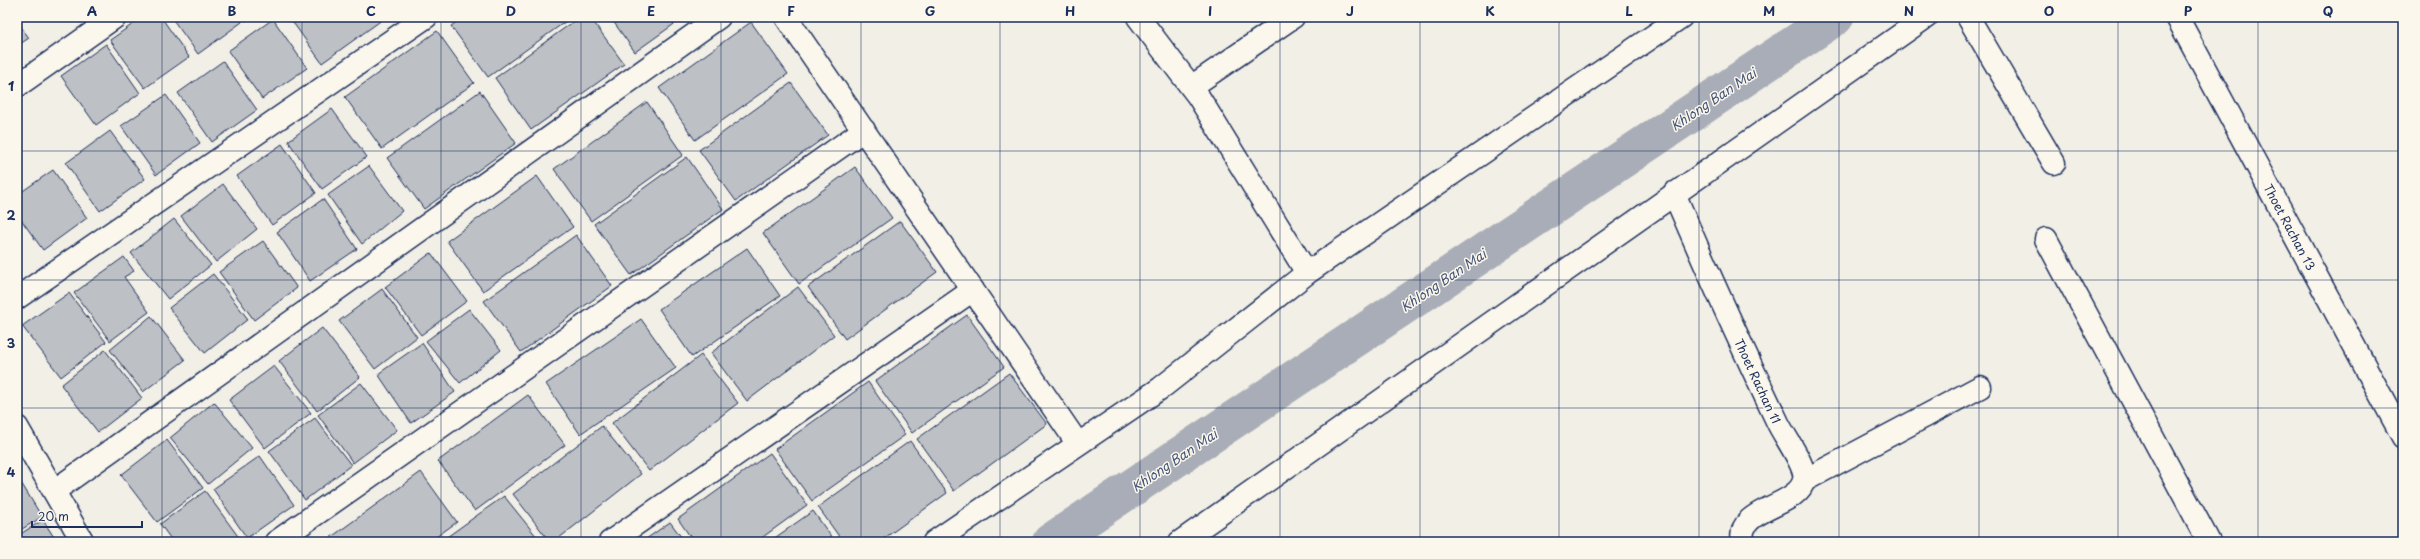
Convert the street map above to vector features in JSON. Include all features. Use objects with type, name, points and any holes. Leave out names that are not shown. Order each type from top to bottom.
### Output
[{"type":"street","points":[[17,86],[115,17]]},
{"type":"street","points":[[17,298],[426,17]]},
{"type":"street","points":[[54,491],[718,17]]},
{"type":"street","points":[[786,17],[1078,444]]},
{"type":"street","points":[[1138,17],[1191,86],[1307,273]]},
{"type":"street","points":[[1191,86],[1293,17]]},
{"type":"street","points":[[934,542],[1162,388],[1307,273],[1681,17]]},
{"type":"street","points":[[1180,542],[1926,17]]},
{"type":"street","points":[[1968,17],[2054,163]]},
{"type":"street","name":"Thoet Rachan 13","points":[[2177,17],[2403,437]]},
{"type":"street","points":[[276,542],[864,130]]},
{"type":"street","name":"Thoet Rachan 11","points":[[1674,193],[1719,298],[1782,431],[1802,467],[1805,480]]},
{"type":"street","points":[[2046,239],[2209,542]]},
{"type":"street","points":[[610,542],[973,290]]},
{"type":"street","points":[[1743,542],[1741,534],[1746,522],[1799,490],[1805,480],[1980,387]]},
{"type":"street","points":[[17,427],[83,542]]},
{"type":"building","points":[[143,17],[161,17],[189,57],[145,88],[110,40]]},
{"type":"building","points":[[171,17],[238,17],[242,22],[198,54]]},
{"type":"building","points":[[242,17],[251,17],[245,21]]},
{"type":"building","points":[[289,17],[386,17],[322,63]]},
{"type":"building","points":[[463,17],[572,17],[488,77],[451,26]]},
{"type":"building","points":[[580,17],[590,17],[624,64],[531,130],[495,78]]},
{"type":"building","points":[[610,17],[684,17],[635,52]]},
{"type":"building","points":[[273,19],[307,68],[262,99],[228,51]]},
{"type":"building","points":[[17,21],[29,38],[17,46]]},
{"type":"building","points":[[751,22],[788,74],[695,140],[659,88]]},
{"type":"building","points":[[437,31],[474,83],[382,149],[345,97]]},
{"type":"building","points":[[106,44],[140,93],[96,125],[61,76]]},
{"type":"building","points":[[223,61],[257,110],[212,142],[178,93]]},
{"type":"building","points":[[791,83],[828,135],[736,201],[699,150]]},
{"type":"building","points":[[480,91],[516,143],[424,209],[387,158]]},
{"type":"building","points":[[166,95],[200,143],[156,175],[121,126]]},
{"type":"building","points":[[647,102],[683,155],[591,221],[554,169]]},
{"type":"building","points":[[332,109],[367,157],[322,189],[288,141]]},
{"type":"building","points":[[110,131],[145,179],[100,211],[66,163]]},
{"type":"building","points":[[282,144],[316,193],[272,225],[237,176]]},
{"type":"building","points":[[687,157],[723,209],[631,275],[594,224]]},
{"type":"building","points":[[369,166],[402,211],[362,244],[328,195]]},
{"type":"building","points":[[855,167],[892,218],[799,284],[763,233]]},
{"type":"building","points":[[53,170],[87,218],[43,250],[17,214],[17,195]]},
{"type":"building","points":[[537,176],[573,227],[483,291],[447,241]]},
{"type":"building","points":[[223,184],[257,229],[216,262],[181,216]]},
{"type":"building","points":[[323,199],[357,249],[310,281],[277,232]]},
{"type":"building","points":[[174,219],[211,265],[168,299],[131,253]]},
{"type":"building","points":[[900,221],[937,272],[845,339],[808,287]]},
{"type":"building","points":[[576,235],[612,286],[521,352],[484,301]]},
{"type":"building","points":[[263,241],[297,288],[254,320],[219,272]]},
{"type":"building","points":[[747,248],[780,296],[692,357],[659,309]]},
{"type":"building","points":[[431,253],[467,301],[421,335],[385,287]]},
{"type":"building","points":[[124,257],[134,271],[124,277],[149,312],[110,341],[74,293]]},
{"type":"building","points":[[213,274],[248,319],[205,353],[169,308]]},
{"type":"building","points":[[798,287],[834,335],[747,401],[711,353]]},
{"type":"building","points":[[382,289],[417,337],[375,369],[339,321]]},
{"type":"building","points":[[69,293],[106,342],[61,377],[22,326]]},
{"type":"building","points":[[469,309],[501,350],[460,383],[426,341]]},
{"type":"building","points":[[967,315],[1004,367],[912,433],[875,381]]},
{"type":"building","points":[[151,316],[185,360],[143,392],[110,350]]},
{"type":"building","points":[[641,319],[676,368],[580,434],[546,384]]},
{"type":"building","points":[[322,328],[360,377],[317,411],[279,361]]},
{"type":"building","points":[[422,343],[455,392],[411,423],[378,374]]},
{"type":"building","points":[[105,350],[142,398],[98,432],[61,385]]},
{"type":"building","points":[[701,355],[738,403],[649,471],[612,423]]},
{"type":"building","points":[[274,366],[311,413],[265,448],[229,400]]},
{"type":"building","points":[[1009,373],[1047,424],[954,491],[917,439]]},
{"type":"building","points":[[868,382],[905,435],[812,501],[775,449]]},
{"type":"building","points":[[361,383],[397,430],[353,463],[318,415]]},
{"type":"building","points":[[528,395],[565,445],[475,511],[438,461]]},
{"type":"building","points":[[214,402],[252,448],[208,484],[170,438]]},
{"type":"building","points":[[315,418],[351,465],[305,500],[269,451]]},
{"type":"building","points":[[602,426],[641,474],[554,542],[550,542],[513,494]]},
{"type":"building","points":[[167,440],[203,488],[157,522],[121,475]]},
{"type":"building","points":[[910,441],[947,493],[879,542],[843,542],[818,507]]},
{"type":"building","points":[[770,453],[807,505],[756,542],[694,542],[678,519]]},
{"type":"building","points":[[260,456],[294,505],[247,538],[213,489]]},
{"type":"building","points":[[421,472],[457,522],[429,542],[334,542],[330,538]]},
{"type":"building","points":[[17,476],[42,517],[17,532]]},
{"type":"building","points":[[205,491],[240,539],[235,542],[173,542],[160,524]]},
{"type":"building","points":[[504,496],[541,542],[440,542]]},
{"type":"building","points":[[813,511],[835,542],[769,542]]},
{"type":"building","points":[[43,520],[57,542],[17,542],[17,536]]},
{"type":"building","points":[[670,522],[685,542],[642,542]]},
{"type":"waterway","name":"Khlong Ban Mai","points":[[1051,542],[1835,17]]}]
